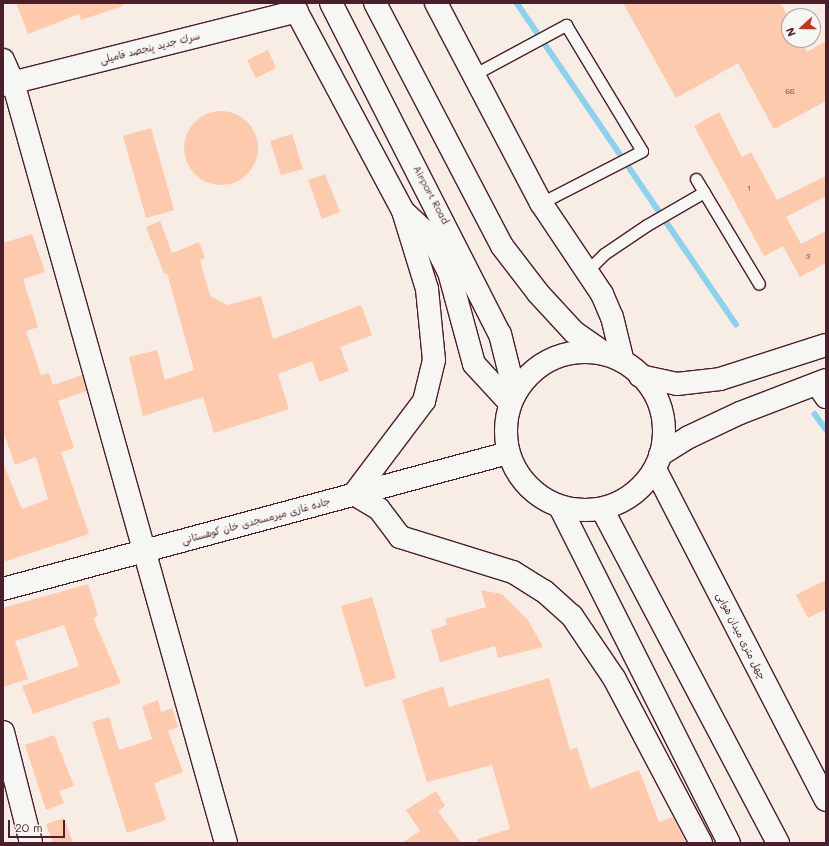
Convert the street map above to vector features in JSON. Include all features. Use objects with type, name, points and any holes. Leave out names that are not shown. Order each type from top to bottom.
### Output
[{"type":"street","name":"Airport Road","points":[[330,3],[500,334],[513,398]]},
{"type":"street","points":[[375,3],[502,246],[538,293],[574,332],[640,376],[653,392],[661,412],[663,434],[658,463]]},
{"type":"street","points":[[436,3],[540,203],[587,271],[612,316],[616,359]]},
{"type":"street","points":[[295,7],[403,212],[427,289],[434,360],[424,401],[354,494],[379,509],[400,536],[513,572],[544,591],[572,616],[614,678],[701,843]]},
{"type":"street","name":"سرك جدید پنجصد فامیلی","points":[[8,84],[295,7]]},
{"type":"street","points":[[3,60],[8,84],[145,550],[226,843]]},
{"type":"street","points":[[403,212],[431,237],[449,272],[474,364],[513,398]]},
{"type":"street","points":[[640,376],[677,384],[720,380],[826,346]]},
{"type":"street","points":[[616,359],[576,352],[555,358],[535,369],[513,398],[505,428],[508,453],[519,477],[538,495],[560,507],[581,510],[602,509],[622,501],[658,463],[689,437],[740,413],[823,387]]},
{"type":"street","name":"جاده غازی میرمسجدی خان کوهستانی","points":[[3,588],[508,453]]},
{"type":"street","name":"چهل متری میدان هوایی","points":[[658,463],[826,800]]},
{"type":"street","points":[[560,507],[729,843]]},
{"type":"street","points":[[602,509],[778,843]]},
{"type":"street","points":[[3,732],[31,843]]},
{"type":"lane","points":[[473,75],[530,45],[551,36],[566,25],[642,151],[540,203]]},
{"type":"lane","points":[[696,179],[758,284]]},
{"type":"lane","points":[[587,271],[604,254],[647,225],[704,192]]},
{"type":"building","points":[[16,3],[123,3],[123,6],[81,20],[79,14],[28,34]]},
{"type":"building","points":[[623,3],[780,3],[783,8],[781,8],[781,48],[805,48],[807,52],[814,48],[821,48],[821,44],[826,41],[826,101],[774,129],[738,63],[676,98]]},
{"type":"building","points":[[268,50],[276,68],[256,78],[247,60]]},
{"type":"building","points":[[221,111],[242,117],[252,127],[258,148],[252,169],[242,179],[221,185],[200,179],[190,169],[184,148],[190,127],[200,117]]},
{"type":"building","points":[[719,112],[742,157],[751,152],[777,200],[826,176],[826,196],[786,217],[801,244],[826,231],[826,263],[800,277],[783,246],[764,256],[694,126]]},
{"type":"building","points":[[151,128],[174,210],[146,218],[123,136]]},
{"type":"building","points":[[292,134],[303,169],[281,175],[270,141]]},
{"type":"building","points":[[325,174],[340,212],[322,219],[308,180]]},
{"type":"building","points":[[160,221],[172,253],[199,242],[205,258],[200,260],[210,296],[228,305],[261,296],[273,339],[361,305],[372,335],[340,347],[349,371],[319,382],[312,361],[278,374],[289,409],[214,433],[203,397],[143,416],[129,357],[157,350],[165,380],[194,370],[167,273],[164,274],[146,227]]},
{"type":"building","points":[[32,234],[45,272],[23,279],[38,327],[26,331],[41,375],[49,373],[53,385],[82,375],[87,391],[58,401],[74,448],[61,452],[89,534],[3,562],[3,463],[22,509],[48,499],[36,457],[15,465],[3,431],[3,243]]},
{"type":"building","points":[[826,580],[826,609],[808,618],[796,595]]},
{"type":"building","points":[[88,584],[98,616],[93,618],[121,683],[33,714],[22,686],[79,666],[64,625],[15,641],[28,679],[3,687],[3,608]]},
{"type":"building","points":[[481,590],[502,594],[528,620],[543,647],[498,658],[495,646],[440,662],[431,630],[447,625],[445,619],[486,607]]},
{"type":"building","points":[[372,597],[396,678],[365,687],[341,606]]},
{"type":"building","points":[[549,678],[570,750],[577,747],[590,789],[639,770],[659,822],[673,817],[686,843],[478,843],[477,839],[510,829],[492,765],[427,782],[402,700],[443,686],[449,707]]},
{"type":"building","points":[[158,700],[161,712],[172,708],[178,727],[168,731],[183,772],[154,783],[166,820],[127,833],[92,722],[109,717],[119,750],[152,739],[142,706]]},
{"type":"building","points":[[54,735],[74,786],[59,791],[64,803],[46,810],[25,745]]},
{"type":"building","points":[[436,791],[445,806],[438,811],[461,843],[402,843],[420,831],[406,810]]},
{"type":"building","points":[[64,818],[73,843],[53,843],[46,824]]},
{"type":"waterway","points":[[517,3],[736,324]]},
{"type":"waterway","points":[[815,414],[826,429]]}]
